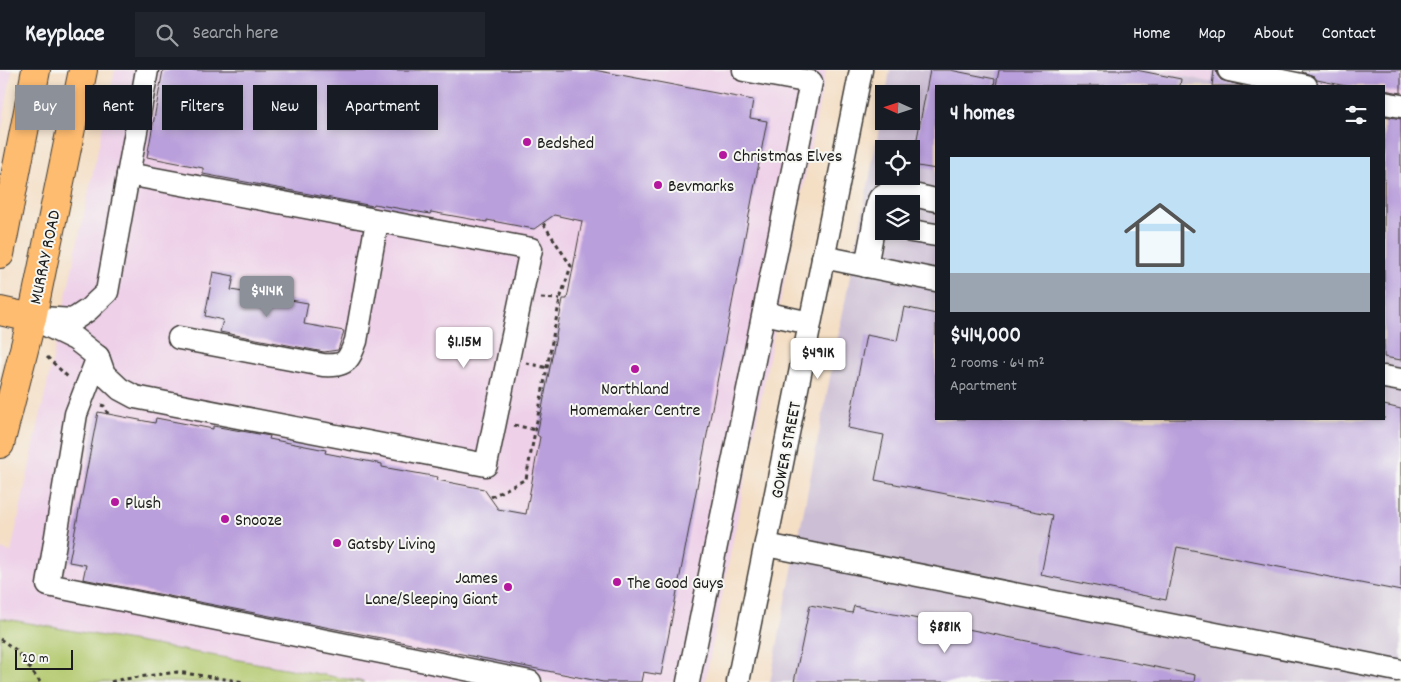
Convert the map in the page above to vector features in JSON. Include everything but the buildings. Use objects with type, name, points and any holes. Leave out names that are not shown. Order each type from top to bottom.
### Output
[{"type":"main road","points":[[0,254],[36,70]]},
{"type":"main road","name":"MURRAY ROAD","points":[[0,444],[32,318],[83,70]]},
{"type":"main road","points":[[0,311],[32,318]]},
{"type":"street","points":[[32,318],[73,320],[88,310],[107,292],[146,70]]},
{"type":"street","points":[[688,682],[811,82],[744,70]]},
{"type":"street","name":"GOWER STREET","points":[[738,682],[861,70]]},
{"type":"street","points":[[1229,70],[1301,85]]},
{"type":"street","points":[[1385,103],[1401,106]]},
{"type":"street","points":[[32,318],[75,339],[98,357],[104,374],[120,389],[136,397],[486,465],[531,250],[128,174]]},
{"type":"street","points":[[884,195],[894,192],[910,195]]},
{"type":"street","points":[[920,197],[935,200]]},
{"type":"street","points":[[179,338],[322,365],[338,366],[345,362],[350,357],[356,341],[377,221]]},
{"type":"street","points":[[920,232],[935,235]]},
{"type":"street","points":[[866,266],[875,238]]},
{"type":"street","points":[[823,257],[935,280]]},
{"type":"street","points":[[764,313],[810,323]]},
{"type":"street","points":[[98,357],[76,414],[48,585],[530,682]]},
{"type":"street","points":[[1385,377],[1401,380]]},
{"type":"street","points":[[766,545],[1397,670]]},
{"type":"path","points":[[490,497],[526,479],[560,299],[571,266],[543,223]]},
{"type":"path","points":[[0,638],[16,650],[40,682]]},
{"type":"path","points":[[111,682],[177,672],[246,682]]},
{"type":"shaded area","points":[[0,70],[12,70],[0,138]]},
{"type":"shaded area","points":[[115,70],[826,70],[705,682],[364,682],[0,618],[0,549],[11,552],[102,130],[152,130],[152,85],[112,85]]},
{"type":"shaded area","points":[[890,70],[1151,70],[1226,85],[935,85],[935,420],[1385,420],[1385,117],[1401,120],[1401,682],[770,682],[875,150],[875,185],[920,185],[920,140],[877,140],[879,130],[920,130],[920,85],[888,85]]},
{"type":"shaded area","points":[[1151,70],[1401,70],[1401,120],[1385,117],[1385,85],[1226,85]]},
{"type":"green space","points":[[0,618],[364,682],[0,682]]},
{"type":"place","name":"Bedshed","points":[[527,142]]},
{"type":"place","name":"Christmas Elves","points":[[723,155]]},
{"type":"place","name":"Bevmarks","points":[[658,185]]},
{"type":"place","name":"Northland Homemaker Centre","points":[[635,369]]},
{"type":"place","name":"Plush","points":[[115,502]]},
{"type":"place","name":"Snooze","points":[[225,519]]},
{"type":"place","name":"Gatsby Living","points":[[337,543]]},
{"type":"place","name":"The Good Guys","points":[[617,582]]},
{"type":"place","name":"James Lane/Sleeping Giant","points":[[508,587]]}]
